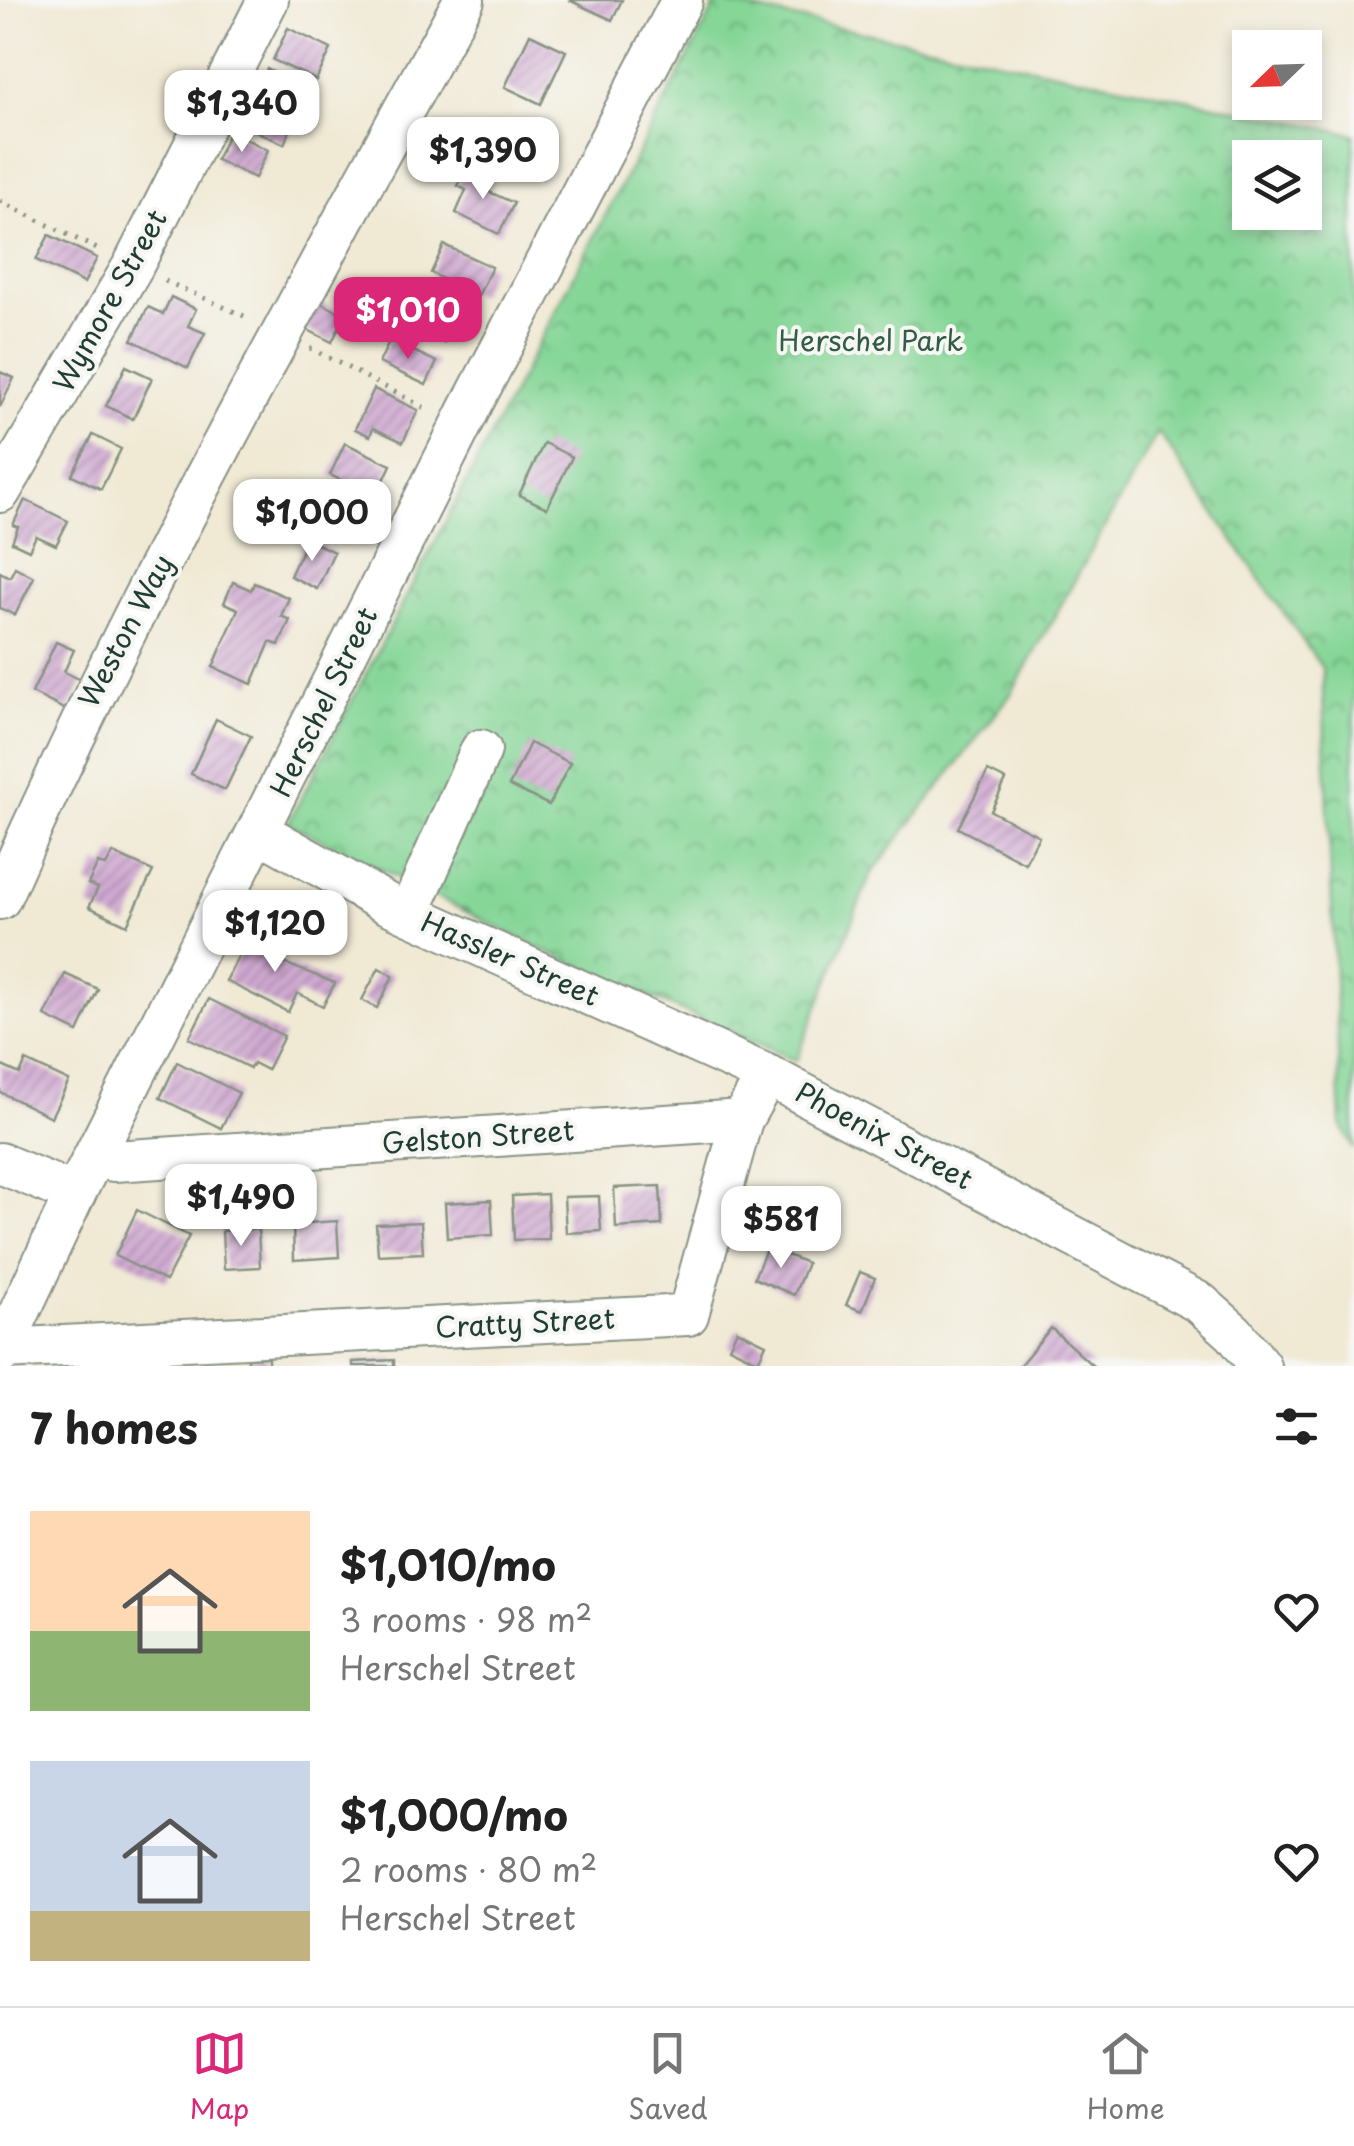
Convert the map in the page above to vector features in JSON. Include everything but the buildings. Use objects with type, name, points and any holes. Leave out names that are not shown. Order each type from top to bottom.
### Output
[{"type":"street","name":"Wymore Street","points":[[0,492],[133,266],[268,0]]},
{"type":"street","name":"Weston Way","points":[[0,899],[71,738],[282,333],[464,0]]},
{"type":"street","name":"Herschel Street","points":[[1,1352],[75,1194],[461,426],[682,0]]},
{"type":"street","points":[[398,908],[481,750]]},
{"type":"street","name":"Hassler Street","points":[[260,832],[398,908],[767,1075]]},
{"type":"street","name":"Phoenix Street","points":[[688,1314],[742,1120],[767,1075],[1012,1203],[1103,1256],[1200,1303],[1234,1333],[1260,1366]]},
{"type":"street","name":"Gelston Street","points":[[94,1158],[114,1162],[742,1120]]},
{"type":"street","points":[[0,1163],[75,1194]]},
{"type":"street","name":"Cratty Street","points":[[1,1352],[688,1314]]},
{"type":"path","points":[[0,202],[282,333],[461,426]]},
{"type":"green space","name":"Herschel Park","points":[[717,2],[1232,109],[1232,120],[1286,120],[1354,134],[1354,1150],[1341,1124],[1322,668],[1158,432],[1011,694],[870,876],[796,1061],[539,948],[288,823]]}]
